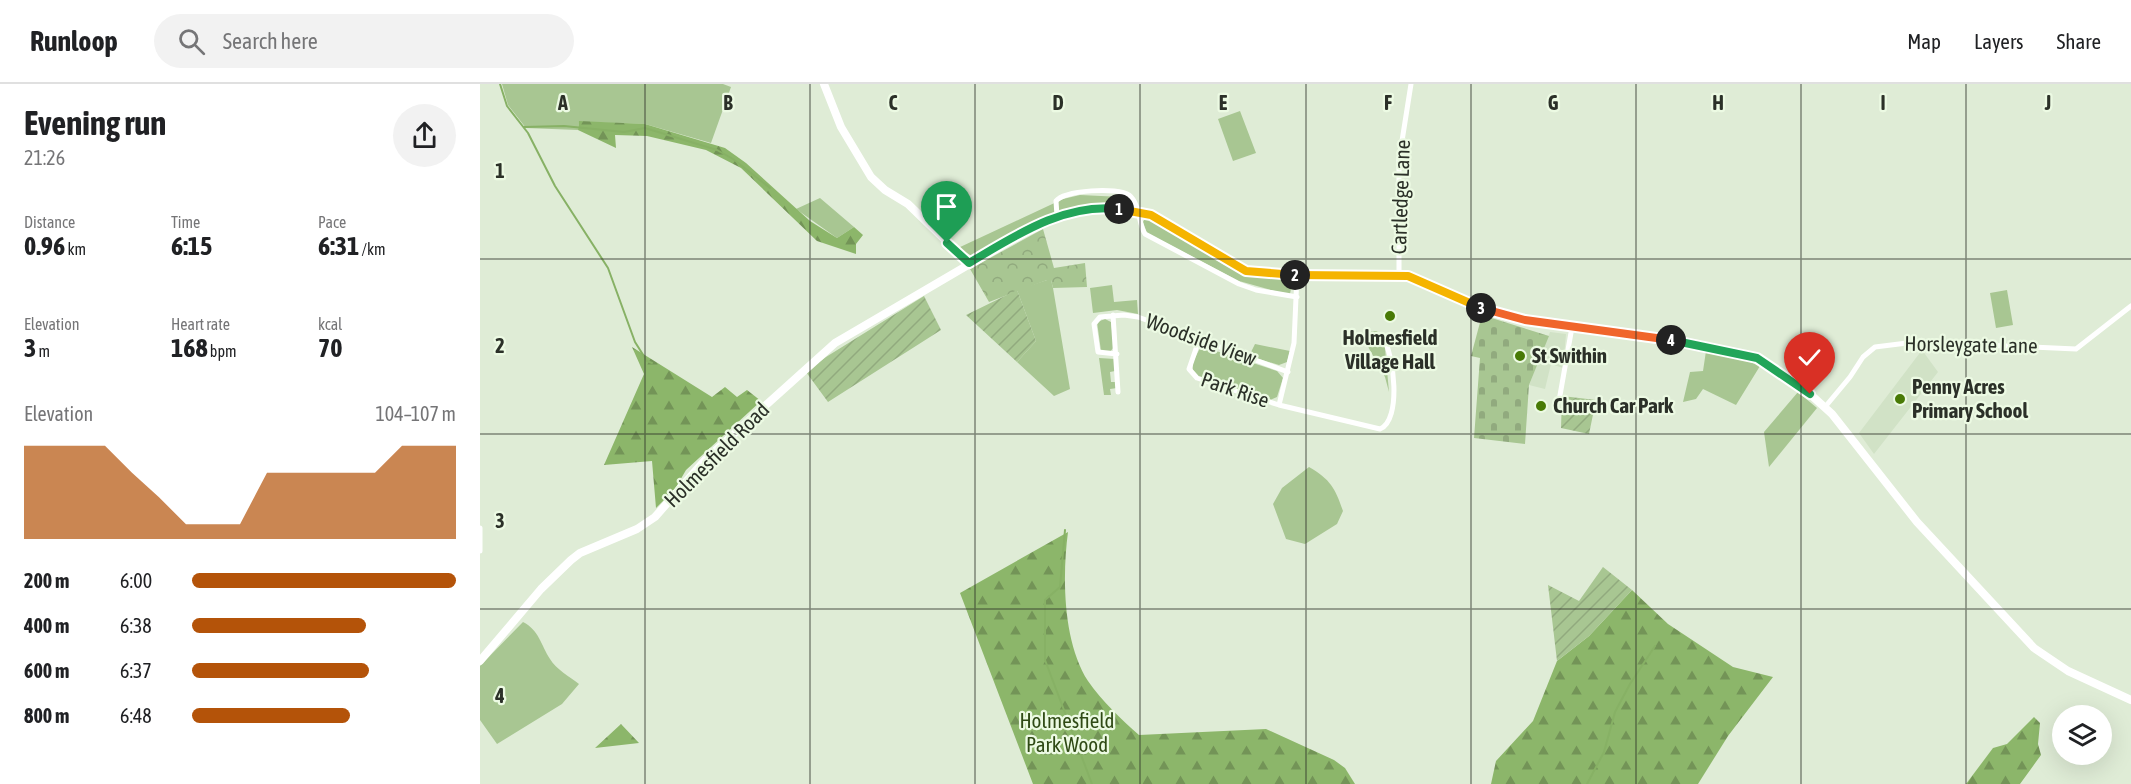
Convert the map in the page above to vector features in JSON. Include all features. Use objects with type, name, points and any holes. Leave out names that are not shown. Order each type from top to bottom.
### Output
[{"type":"main road","points":[[824,84],[841,128],[871,177],[885,190],[908,204],[969,263]]},
{"type":"main road","name":"Holmesfield Road","points":[[480,661],[541,589],[571,560],[580,553],[637,529],[655,517],[706,459],[824,351],[1021,233],[1057,216],[1088,208],[1137,211],[1163,222],[1246,271],[1297,275],[1399,274],[1421,281],[1487,311],[1572,327],[1679,341],[1744,353],[1768,364],[1825,406],[1917,522],[2034,648],[2068,671],[2131,700]]},
{"type":"street","name":"Cartledge Lane","points":[[1399,274],[1399,160],[1411,84]]},
{"type":"street","points":[[1057,216],[1059,197],[1085,192],[1125,194],[1132,199],[1145,234],[1214,273],[1256,290],[1297,297]]},
{"type":"street","points":[[1297,275],[1296,328],[1279,405],[1371,427],[1384,428],[1390,418],[1393,386],[1391,354],[1383,338]]},
{"type":"street","name":"Horsleygate Lane","points":[[1825,406],[1850,377],[1863,357],[1875,346],[1915,342],[2076,349],[2131,306]]},
{"type":"street","points":[[1113,315],[1096,320],[1094,330],[1098,352],[1117,354]]},
{"type":"street","name":"Woodside View","points":[[1118,392],[1113,315],[1138,317],[1288,372]]},
{"type":"street","points":[[1559,402],[1572,327]]},
{"type":"street","name":"Park Rise","points":[[1199,340],[1189,369],[1192,375],[1279,405]]},
{"type":"street","points":[[480,528],[480,551]]},
{"type":"shaded area","points":[[1550,332],[1566,334],[1563,368],[1551,364],[1545,389],[1529,385]]},
{"type":"shaded area","name":"Penny Acres Primary School","points":[[1922,350],[1938,372],[1874,454],[1859,433]]},
{"type":"green space","points":[[502,84],[723,84],[731,87],[711,143],[645,124],[579,122],[578,130],[526,128],[508,105]]},
{"type":"green space","points":[[1240,111],[1256,153],[1233,161],[1218,119]]},
{"type":"green space","points":[[579,121],[645,124],[725,148],[746,163],[810,221],[837,238],[854,227],[863,235],[856,244],[856,254],[817,241],[741,168],[706,150],[647,136],[615,135],[616,148],[578,130]]},
{"type":"green space","points":[[1080,195],[1122,197],[1131,205],[1097,204],[1055,213],[972,256],[958,248],[1063,199]]},
{"type":"green space","points":[[820,198],[854,227],[837,238],[796,209]]},
{"type":"green space","points":[[1146,217],[1170,229],[1226,266],[1244,275],[1293,278],[1290,294],[1239,281],[1147,233],[1143,222]]},
{"type":"green space","points":[[1043,229],[1054,268],[1085,263],[1087,287],[1053,288],[1051,280],[1047,280],[989,302],[970,269]]},
{"type":"green space","points":[[1051,280],[1053,288],[1070,389],[1054,396],[1017,362],[1036,341],[1017,290]]},
{"type":"green space","points":[[1112,285],[1114,302],[1137,300],[1138,314],[1117,310],[1093,313],[1090,288]]},
{"type":"green space","points":[[1017,290],[1036,341],[1017,362],[966,315]]},
{"type":"green space","points":[[2007,290],[2013,325],[1996,328],[1990,293]]},
{"type":"green space","points":[[924,296],[941,330],[828,402],[806,372]]},
{"type":"green space","points":[[1482,315],[1549,336],[1529,385],[1525,444],[1474,438],[1480,358],[1471,356]]},
{"type":"green space","points":[[1105,319],[1111,322],[1114,347],[1109,353],[1101,351],[1097,322]]},
{"type":"green space","points":[[1377,331],[1385,348],[1389,392],[1385,377],[1361,333]]},
{"type":"green space","points":[[1255,344],[1290,351],[1287,362],[1279,365],[1249,356]]},
{"type":"green space","points":[[1201,346],[1277,371],[1283,378],[1277,397],[1270,400],[1199,377],[1193,370],[1193,362]]},
{"type":"green space","points":[[632,347],[712,397],[725,387],[737,397],[747,390],[761,401],[686,470],[675,489],[656,508],[652,461],[604,465],[644,374]]},
{"type":"green space","points":[[1706,351],[1732,355],[1760,366],[1736,405],[1703,389],[1696,399],[1683,402],[1690,372],[1703,371]]},
{"type":"green space","points":[[1099,358],[1115,359],[1115,371],[1110,372],[1111,382],[1116,382],[1117,388],[1110,389],[1111,395],[1104,395]]},
{"type":"green space","points":[[1798,392],[1817,408],[1769,467],[1764,432]]},
{"type":"green space","points":[[1562,396],[1596,400],[1589,434],[1561,428]]},
{"type":"green space","points":[[1309,467],[1331,485],[1343,511],[1337,524],[1305,544],[1286,539],[1273,504],[1282,488]]},
{"type":"green space","name":"Holmesfield Park Wood","points":[[1068,532],[1065,589],[1073,648],[1093,688],[1112,710],[1139,735],[1266,729],[1334,760],[1345,768],[1355,784],[1033,784],[960,593]]},
{"type":"green space","points":[[1603,567],[1632,590],[1589,636],[1557,661],[1548,585],[1579,601]]},
{"type":"green space","points":[[1632,590],[1668,624],[1733,667],[1773,677],[1728,736],[1698,784],[1491,784],[1496,761],[1533,721],[1557,661],[1589,636]]},
{"type":"green space","points":[[523,622],[533,629],[553,663],[579,684],[562,704],[497,744],[480,720],[480,666]]},
{"type":"green space","points":[[2034,717],[2040,723],[2038,744],[2041,755],[2020,784],[1966,784],[1993,748],[2007,744]]},
{"type":"green space","points":[[621,724],[639,743],[595,748]]},
{"type":"waterway","points":[[500,84],[507,106],[528,133],[555,186],[608,268],[635,342],[647,361],[652,363]]},
{"type":"waterway","points":[[524,127],[564,126],[624,132],[645,128],[717,150],[733,159],[770,188]]},
{"type":"waterway","points":[[1065,530],[1060,587],[1045,600],[1045,660],[1092,784]]},
{"type":"waterway","points":[[1587,784],[1604,752],[1615,712],[1655,646]]},
{"type":"place","name":"Holmesfield Village Hall","points":[[1390,316]]},
{"type":"place","name":"St Swithin","points":[[1520,356]]},
{"type":"place","name":"Penny Acres Primary School","points":[[1900,399]]},
{"type":"place","name":"Church Car Park","points":[[1541,406]]},
{"type":"route","points":[[947,243],[962,254],[969,263],[1038,224],[1070,212],[1088,208],[1137,211],[1151,215],[1190,237],[1238,268],[1257,274],[1399,274],[1500,315],[1679,341],[1744,353],[1768,364],[1810,394]]}]
